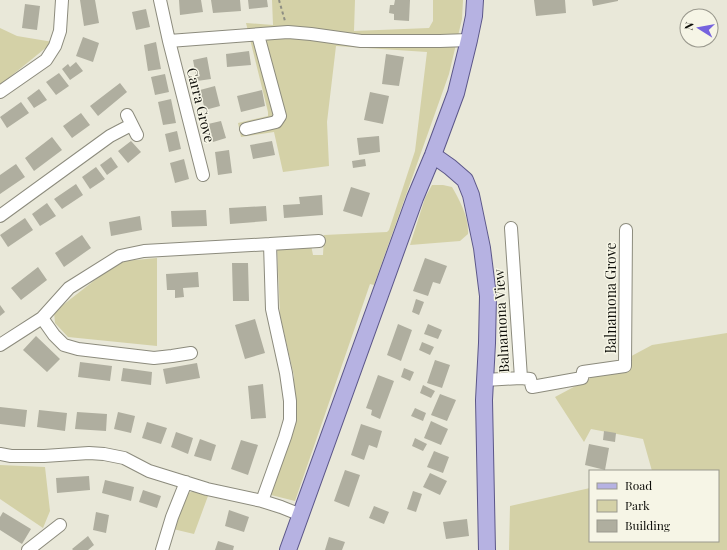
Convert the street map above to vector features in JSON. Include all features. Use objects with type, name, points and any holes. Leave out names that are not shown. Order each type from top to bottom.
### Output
[{"type":"main road","points":[[288,550],[415,198],[456,93],[474,16],[475,0]]},
{"type":"main road","points":[[433,155],[465,180],[471,195],[482,248],[488,296],[484,400],[486,550]]},
{"type":"street","points":[[0,92],[46,60],[55,46],[60,31],[62,0]]},
{"type":"street","name":"Carra Grove","points":[[160,0],[203,176]]},
{"type":"street","points":[[169,41],[288,32],[361,41],[469,40]]},
{"type":"street","points":[[246,129],[276,122],[280,116],[258,35]]},
{"type":"street","points":[[0,216],[110,136],[129,120],[137,135]]},
{"type":"street","name":"Balnamona View","points":[[485,380],[521,378],[511,228]]},
{"type":"street","name":"Balnamona Grove","points":[[521,378],[530,379],[532,388],[582,378],[583,372],[625,366],[626,230]]},
{"type":"street","points":[[0,345],[42,318],[69,288],[120,256],[144,251],[319,241]]},
{"type":"street","points":[[262,502],[290,420],[290,401],[286,373],[272,309],[270,244]]},
{"type":"street","points":[[42,318],[54,335],[64,345],[78,349],[154,358],[191,353]]},
{"type":"street","points":[[0,454],[11,456],[44,456],[90,453],[124,458],[149,471],[207,489],[281,507],[301,515]]},
{"type":"street","points":[[162,550],[172,517],[186,482]]},
{"type":"street","points":[[28,550],[60,525]]},
{"type":"path","points":[[279,0],[288,32]]},
{"type":"green space","points":[[272,0],[355,0],[354,31],[429,28],[433,21],[433,0],[463,0],[462,19],[449,74],[374,285],[370,284],[295,501],[271,495],[294,411],[294,376],[280,315],[277,247],[311,245],[313,255],[323,255],[324,235],[387,232],[389,230],[415,151],[427,52],[336,46],[327,122],[329,166],[283,172],[274,132],[241,137],[238,123],[268,116],[246,23],[273,25]]},
{"type":"green space","points":[[0,28],[17,36],[53,42],[0,85]]},
{"type":"green space","points":[[432,185],[452,187],[465,215],[468,234],[460,241],[410,245],[425,198]]},
{"type":"green space","points":[[157,258],[157,346],[68,337],[55,323],[54,312],[100,276],[124,261]]},
{"type":"green space","points":[[727,333],[727,550],[509,550],[510,506],[589,488],[589,542],[719,542],[719,470],[652,470],[643,439],[591,429],[584,442],[555,397],[652,345]]},
{"type":"green space","points":[[0,465],[45,467],[50,511],[43,528],[0,499]]},
{"type":"green space","points":[[194,491],[208,496],[194,534],[173,529],[188,493]]},
{"type":"building","points":[[80,0],[95,0],[99,23],[84,26]]},
{"type":"building","points":[[179,0],[201,0],[203,12],[180,15]]},
{"type":"building","points":[[211,0],[240,0],[241,11],[213,13]]},
{"type":"building","points":[[248,0],[267,0],[268,7],[249,9]]},
{"type":"building","points":[[395,0],[410,0],[409,21],[394,20],[394,14],[389,13],[390,5],[394,5]]},
{"type":"building","points":[[534,0],[565,0],[566,13],[536,16]]},
{"type":"building","points":[[592,0],[618,0],[618,1],[593,6]]},
{"type":"building","points":[[25,4],[40,6],[37,30],[22,28]]},
{"type":"building","points":[[146,9],[150,27],[136,30],[132,12]]},
{"type":"building","points":[[83,37],[99,43],[93,62],[76,56]]},
{"type":"building","points":[[156,42],[161,69],[148,71],[144,45]]},
{"type":"building","points":[[249,51],[251,65],[227,67],[226,54]]},
{"type":"building","points":[[386,54],[404,57],[399,86],[382,84]]},
{"type":"building","points":[[207,57],[211,79],[197,81],[193,60]]},
{"type":"building","points":[[76,62],[83,71],[70,80],[62,69],[68,64],[70,67]]},
{"type":"building","points":[[59,73],[69,86],[56,95],[46,82]]},
{"type":"building","points":[[165,74],[169,92],[155,95],[151,77]]},
{"type":"building","points":[[120,83],[127,92],[98,116],[90,106]]},
{"type":"building","points":[[215,86],[220,106],[205,110],[200,90]]},
{"type":"building","points":[[39,89],[47,100],[34,108],[27,98]]},
{"type":"building","points":[[262,90],[265,106],[241,112],[237,96]]},
{"type":"building","points":[[370,92],[389,96],[383,124],[364,120]]},
{"type":"building","points":[[171,99],[176,123],[163,125],[158,102]]},
{"type":"building","points":[[21,102],[29,113],[7,128],[0,117]]},
{"type":"building","points":[[81,113],[90,125],[72,138],[63,126]]},
{"type":"building","points":[[221,121],[226,138],[213,142],[208,124]]},
{"type":"building","points":[[177,131],[181,149],[169,152],[165,134]]},
{"type":"building","points":[[379,136],[380,152],[359,155],[357,138]]},
{"type":"building","points":[[52,137],[62,150],[34,171],[25,158]]},
{"type":"building","points":[[131,141],[141,152],[128,163],[118,151]]},
{"type":"building","points":[[272,141],[275,155],[253,159],[250,145]]},
{"type":"building","points":[[229,150],[232,173],[218,175],[215,152]]},
{"type":"building","points":[[111,157],[118,167],[107,175],[100,165]]},
{"type":"building","points":[[184,159],[189,179],[175,183],[170,163]]},
{"type":"building","points":[[365,159],[366,166],[353,168],[352,161]]},
{"type":"building","points":[[16,164],[25,177],[0,194],[0,175]]},
{"type":"building","points":[[96,167],[105,179],[90,189],[82,177]]},
{"type":"building","points":[[76,184],[83,195],[62,209],[54,199]]},
{"type":"building","points":[[351,187],[370,193],[362,217],[343,211]]},
{"type":"building","points":[[322,195],[323,215],[284,218],[283,205],[300,204],[299,197]]},
{"type":"building","points":[[47,203],[56,216],[40,226],[32,214]]},
{"type":"building","points":[[266,206],[267,221],[230,224],[229,208]]},
{"type":"building","points":[[206,210],[207,226],[172,227],[171,211]]},
{"type":"building","points":[[140,216],[142,230],[111,236],[109,222]]},
{"type":"building","points":[[25,218],[33,230],[8,247],[0,235]]},
{"type":"building","points":[[82,235],[91,248],[64,267],[55,253]]},
{"type":"building","points":[[425,258],[447,266],[440,284],[433,282],[428,296],[413,291]]},
{"type":"building","points":[[232,263],[248,263],[249,301],[233,301]]},
{"type":"building","points":[[38,267],[47,280],[21,300],[11,288]]},
{"type":"building","points":[[198,272],[199,287],[183,288],[184,297],[175,298],[175,290],[167,290],[166,274]]},
{"type":"building","points":[[416,299],[424,302],[419,315],[412,312]]},
{"type":"building","points":[[0,305],[5,312],[0,316]]},
{"type":"building","points":[[255,319],[265,353],[245,359],[235,325]]},
{"type":"building","points":[[398,324],[412,330],[401,361],[387,355]]},
{"type":"building","points":[[428,324],[442,330],[438,339],[424,334]]},
{"type":"building","points":[[36,336],[60,359],[47,372],[23,350]]},
{"type":"building","points":[[422,342],[434,347],[430,355],[419,350]]},
{"type":"building","points":[[435,360],[450,365],[442,388],[427,383]]},
{"type":"building","points":[[80,362],[112,366],[110,381],[78,377]]},
{"type":"building","points":[[197,363],[200,378],[166,384],[163,369]]},
{"type":"building","points":[[123,368],[152,372],[151,385],[121,381]]},
{"type":"building","points":[[404,368],[414,372],[410,381],[401,377]]},
{"type":"building","points":[[378,375],[394,381],[380,419],[371,415],[372,410],[366,408]]},
{"type":"building","points":[[263,384],[266,418],[251,419],[248,386]]},
{"type":"building","points":[[423,385],[435,391],[431,398],[420,393]]},
{"type":"building","points":[[440,394],[456,400],[447,421],[431,415]]},
{"type":"building","points":[[0,407],[27,410],[25,427],[0,424]]},
{"type":"building","points":[[415,408],[426,413],[423,421],[411,416]]},
{"type":"building","points":[[39,410],[67,413],[65,431],[37,427]]},
{"type":"building","points":[[77,412],[107,414],[106,431],[75,429]]},
{"type":"building","points":[[118,412],[135,416],[131,433],[114,429]]},
{"type":"building","points":[[431,421],[448,429],[441,445],[424,438]]},
{"type":"building","points":[[147,422],[167,428],[161,444],[142,438]]},
{"type":"building","points":[[361,424],[382,431],[377,448],[369,445],[364,460],[351,455]]},
{"type":"building","points":[[604,431],[616,433],[615,442],[603,440]]},
{"type":"building","points":[[176,432],[193,438],[188,454],[171,447]]},
{"type":"building","points":[[415,438],[427,444],[423,451],[412,446]]},
{"type":"building","points":[[200,439],[216,445],[211,461],[194,456]]},
{"type":"building","points":[[241,440],[258,445],[248,475],[231,469]]},
{"type":"building","points":[[589,444],[609,448],[605,470],[585,465]]},
{"type":"building","points":[[434,451],[449,457],[443,473],[427,467]]},
{"type":"building","points":[[345,470],[360,475],[349,507],[334,501]]},
{"type":"building","points":[[430,473],[447,481],[440,495],[423,487]]},
{"type":"building","points":[[89,476],[90,490],[57,493],[56,478]]},
{"type":"building","points":[[105,480],[134,487],[131,501],[102,493]]},
{"type":"building","points":[[143,490],[161,496],[157,508],[139,502]]},
{"type":"building","points":[[413,491],[422,494],[416,512],[407,509]]},
{"type":"building","points":[[374,506],[389,512],[384,524],[369,518]]},
{"type":"building","points":[[229,510],[249,517],[244,532],[225,526]]},
{"type":"building","points":[[3,512],[31,529],[22,544],[0,530],[0,517]]},
{"type":"building","points":[[96,512],[109,515],[106,533],[93,530]]},
{"type":"building","points":[[467,519],[469,536],[446,539],[443,522]]},
{"type":"building","points":[[88,536],[94,545],[88,550],[72,549]]},
{"type":"building","points":[[329,537],[345,542],[342,550],[325,550]]},
{"type":"building","points":[[218,541],[234,546],[233,550],[215,550]]}]
